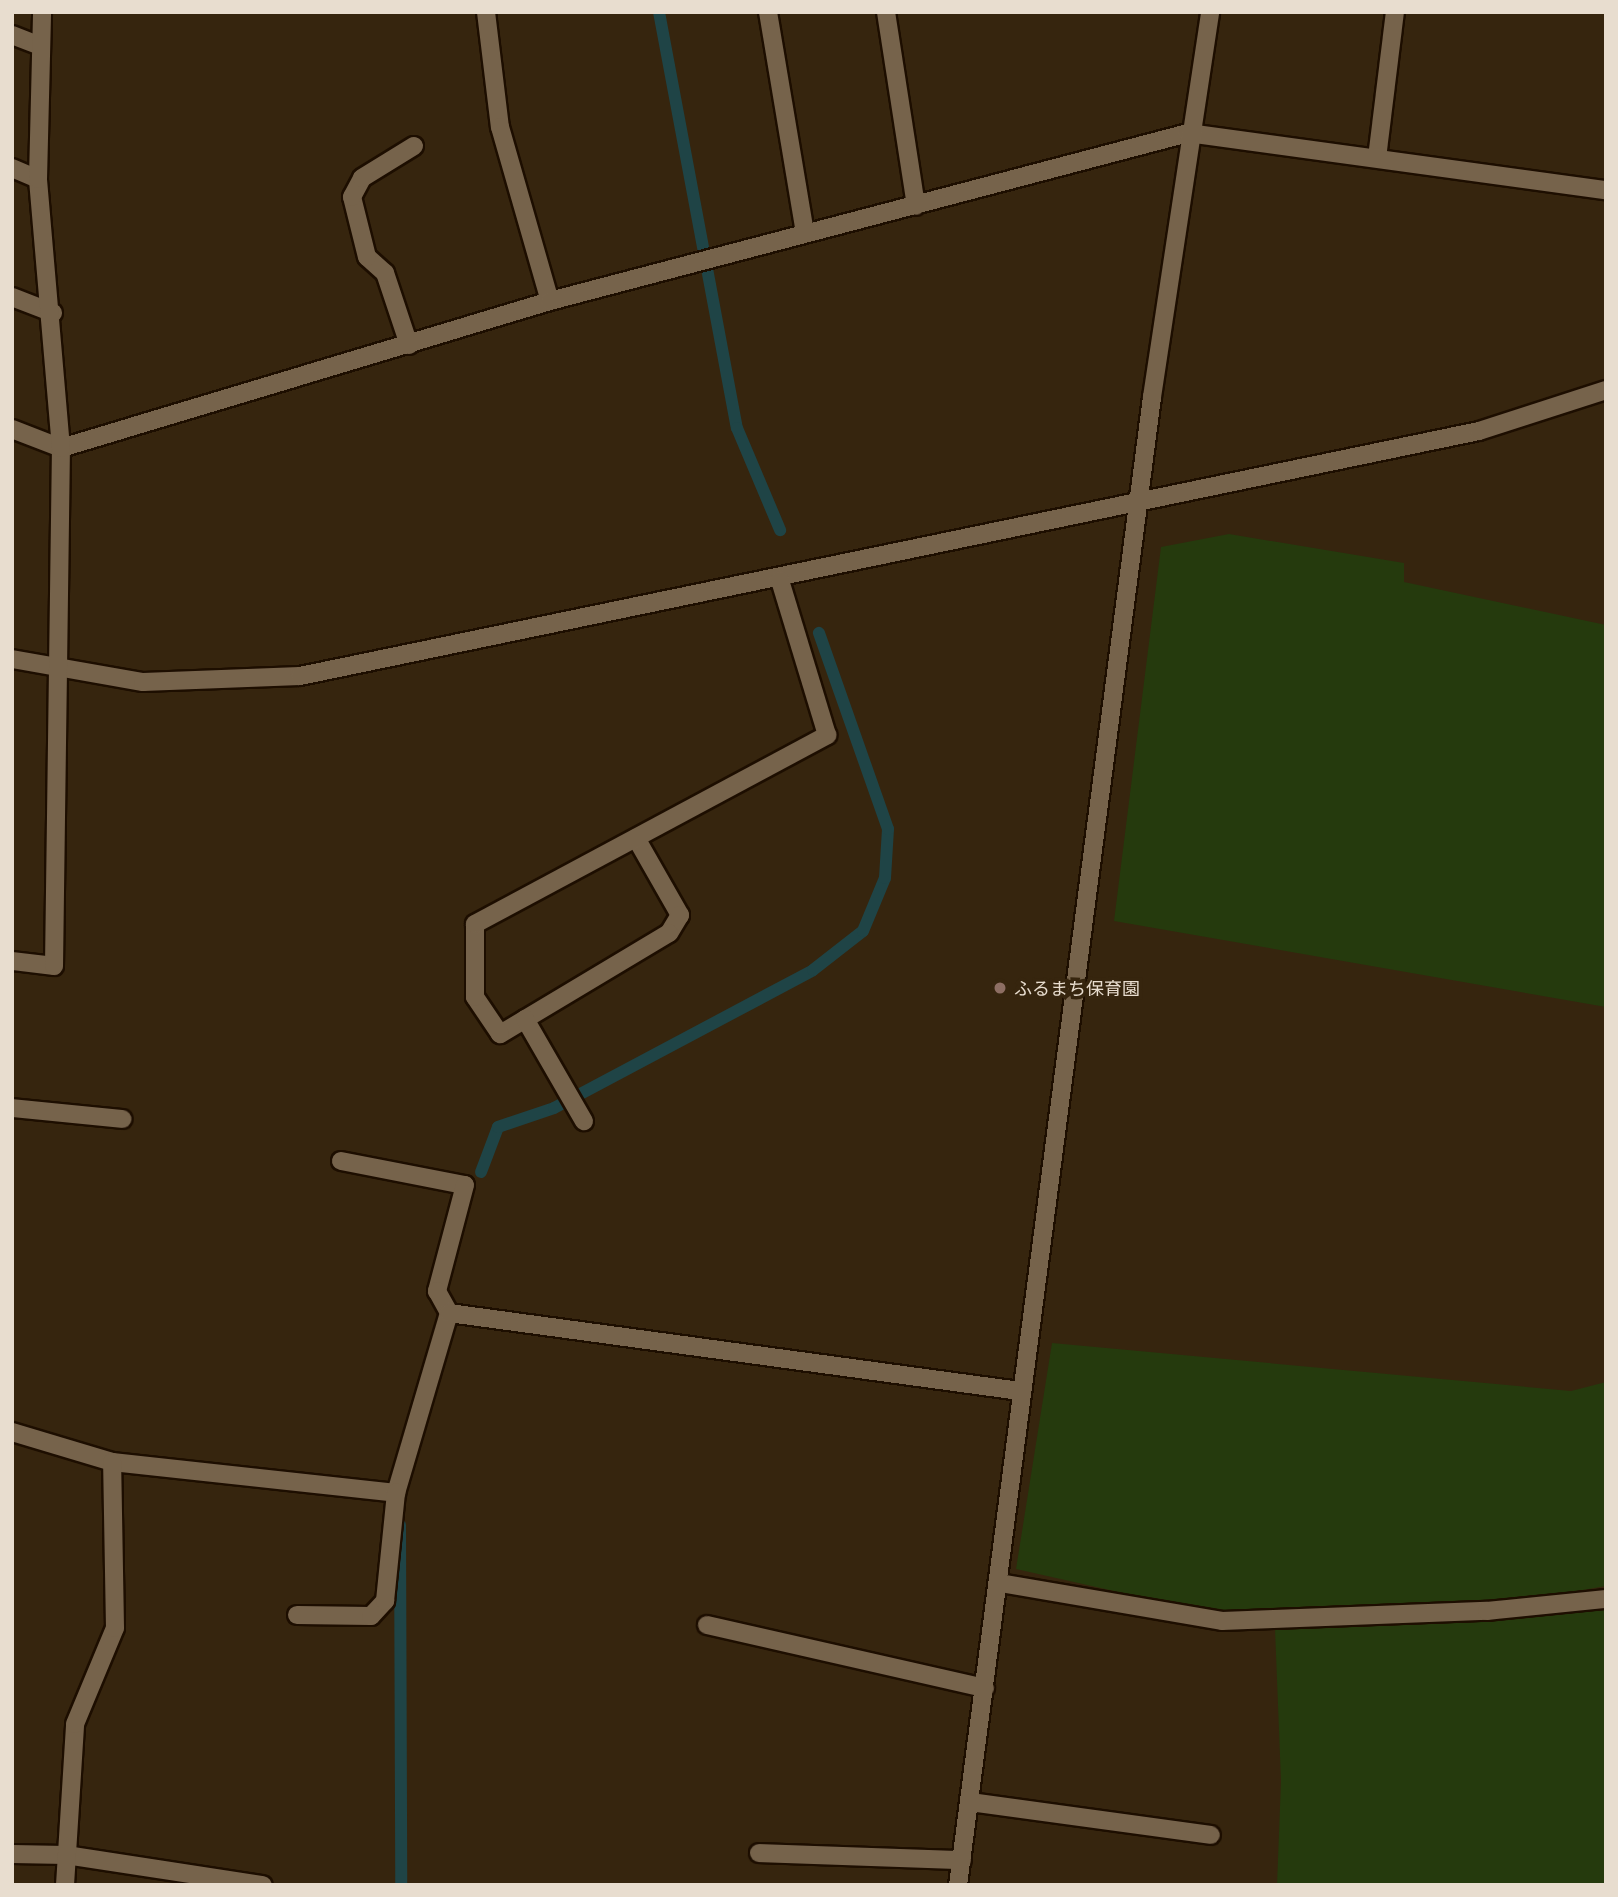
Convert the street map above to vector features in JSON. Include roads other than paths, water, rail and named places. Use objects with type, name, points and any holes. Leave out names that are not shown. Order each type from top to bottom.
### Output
[{"type":"street","points":[[12,961],[54,966],[53,669],[61,448],[53,313],[38,179],[38,45],[42,12]]},
{"type":"street","points":[[486,12],[500,127],[550,301]]},
{"type":"street","points":[[768,12],[805,233]]},
{"type":"street","points":[[886,12],[916,206]]},
{"type":"street","points":[[958,1885],[1000,1583],[1020,1391],[1142,502],[1188,133],[1210,12]]},
{"type":"street","points":[[1377,158],[1395,12]]},
{"type":"street","points":[[12,35],[38,45]]},
{"type":"street","points":[[12,429],[61,448],[550,301],[1188,133],[1606,190]]},
{"type":"street","points":[[409,345],[385,273],[366,257],[352,197],[362,178],[414,146]]},
{"type":"street","points":[[12,169],[38,179]]},
{"type":"street","points":[[12,297],[53,313]]},
{"type":"street","points":[[12,659],[53,669],[142,682],[300,676],[780,580],[1479,430],[1606,390]]},
{"type":"street","points":[[636,838],[680,915],[669,933],[500,1034],[475,997],[475,924],[827,735],[780,580]]},
{"type":"street","points":[[525,1019],[584,1121]]},
{"type":"street","points":[[12,1108],[122,1119]]},
{"type":"street","points":[[297,1615],[371,1616],[385,1601],[396,1493],[449,1313],[438,1291],[465,1185],[341,1161]]},
{"type":"street","points":[[449,1313],[1020,1391]]},
{"type":"street","points":[[12,1432],[112,1462],[396,1493]]},
{"type":"street","points":[[65,1885],[75,1724],[116,1628],[112,1462]]},
{"type":"street","points":[[1000,1583],[1222,1621],[1487,1611],[1606,1599]]},
{"type":"street","points":[[706,1625],[985,1688]]},
{"type":"street","points":[[970,1802],[1211,1835]]},
{"type":"street","points":[[759,1853],[962,1860]]},
{"type":"street","points":[[12,1854],[66,1855],[263,1885]]},
{"type":"waterway","points":[[659,12],[737,428],[780,530]]},
{"type":"waterway","points":[[481,1172],[498,1127],[554,1108],[813,970],[863,931],[885,878],[888,829],[819,633]]},
{"type":"waterway","points":[[400,1525],[401,1885]]},
{"type":"place","name":"ふるまち保育園","points":[[1000,988]]}]
